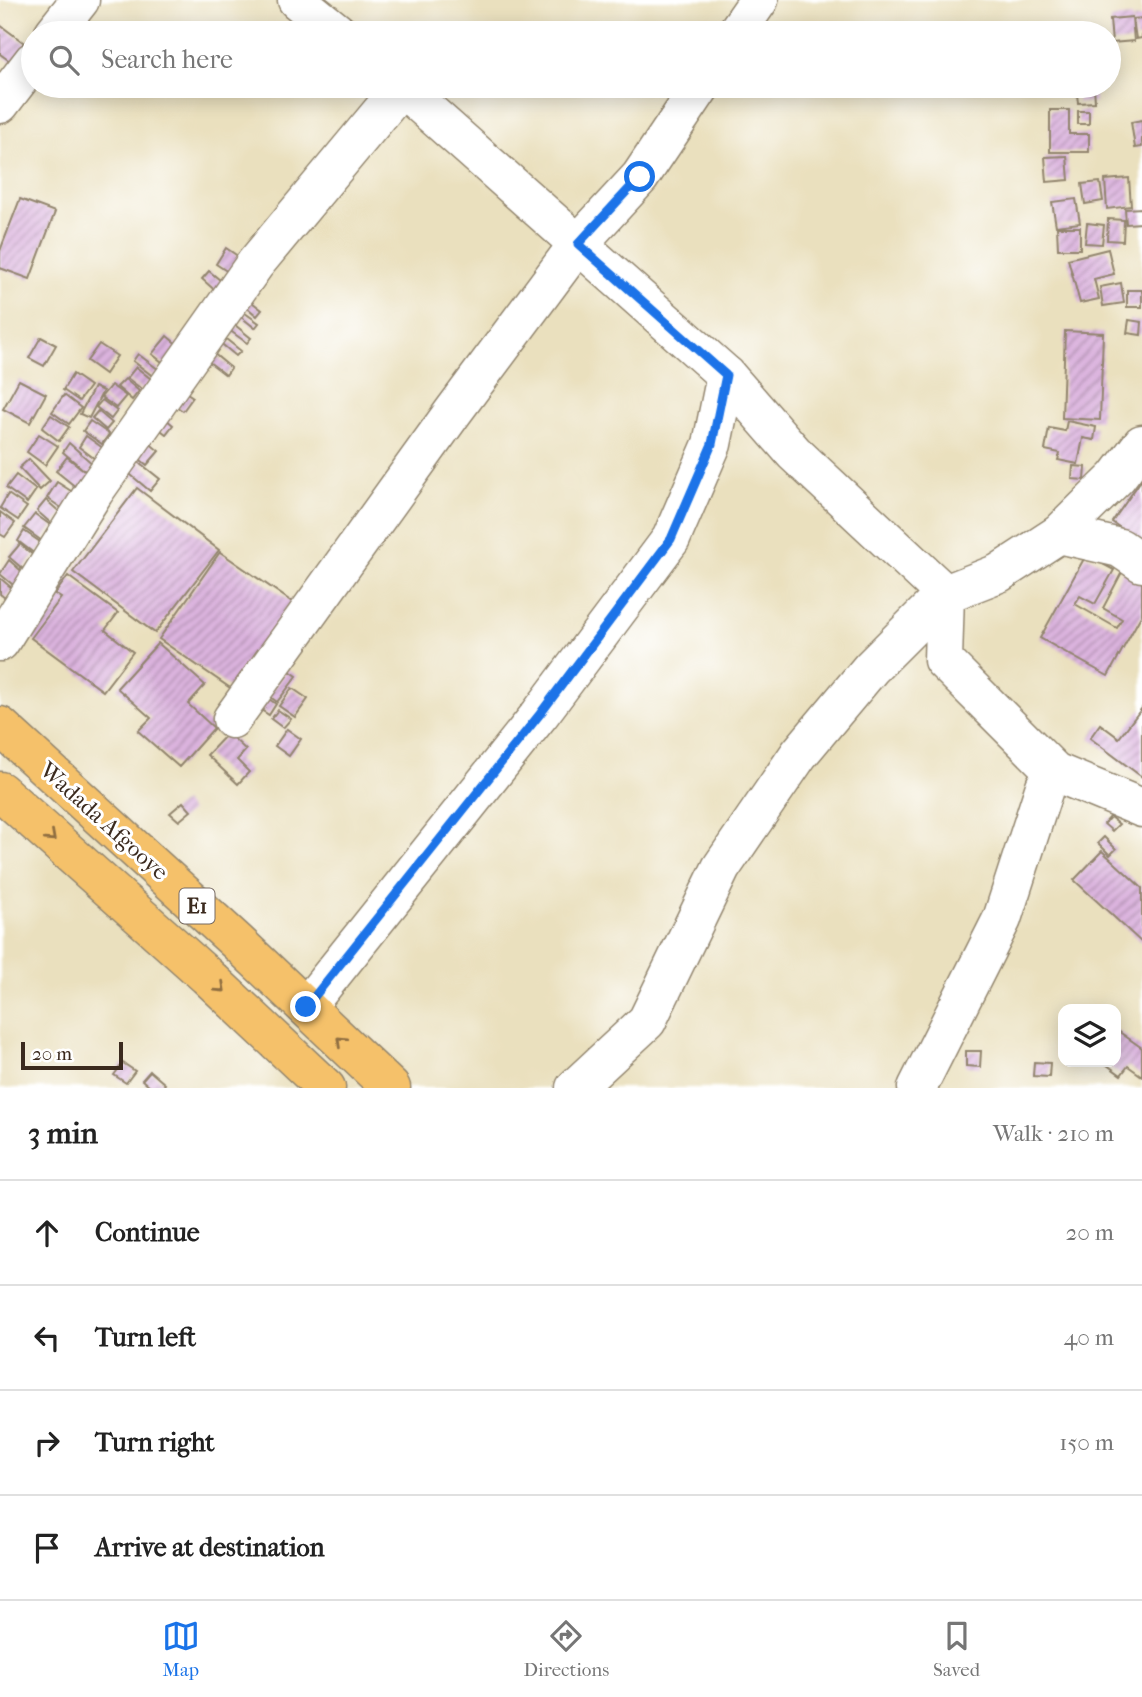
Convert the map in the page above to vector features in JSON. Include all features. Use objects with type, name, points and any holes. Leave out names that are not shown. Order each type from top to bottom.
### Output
[{"type":"highway","name":"Wadada Afgooye","points":[[0,726],[391,1088]]},
{"type":"highway","name":"Wadada Afgooye","points":[[2,797],[207,976],[326,1088]]},
{"type":"street","points":[[63,21],[80,0]]},
{"type":"street","points":[[297,0],[323,21]]},
{"type":"street","points":[[744,21],[759,0]]},
{"type":"street","points":[[0,104],[21,77]]},
{"type":"street","points":[[0,642],[94,492],[255,264],[391,98]]},
{"type":"street","points":[[414,98],[726,375],[794,453],[945,594],[943,660],[1055,772],[1142,808]]},
{"type":"street","points":[[232,719],[453,412],[578,244],[640,177],[693,98]]},
{"type":"street","points":[[306,1007],[540,714],[671,539],[712,444],[726,375]]},
{"type":"street","points":[[575,1088],[647,1021],[721,868],[799,754],[871,668],[945,594],[999,573],[1059,534],[1118,477],[1142,444]]},
{"type":"street","points":[[1059,534],[1120,548],[1142,563]]},
{"type":"street","points":[[917,1088],[1002,919],[1045,786],[1055,772]]},
{"type":"building","points":[[1132,17],[1134,41],[1121,42],[1121,21],[1110,19]]},
{"type":"building","points":[[1142,18],[1142,38],[1136,39],[1133,19]]},
{"type":"building","points":[[0,25],[21,41],[21,63],[18,67],[0,54]]},
{"type":"building","points":[[1077,98],[1095,98],[1095,102],[1078,103]]},
{"type":"building","points":[[1050,110],[1069,110],[1069,134],[1089,134],[1089,152],[1050,152]]},
{"type":"building","points":[[1078,111],[1089,111],[1089,124],[1078,124]]},
{"type":"building","points":[[1142,120],[1142,147],[1135,148],[1131,122]]},
{"type":"building","points":[[1067,156],[1069,180],[1047,182],[1045,157]]},
{"type":"building","points":[[1129,178],[1131,206],[1107,209],[1105,180]]},
{"type":"building","points":[[1100,182],[1103,201],[1085,204],[1082,184]]},
{"type":"building","points":[[20,199],[55,212],[30,279],[0,268],[0,251]]},
{"type":"building","points":[[1076,199],[1080,223],[1056,226],[1052,202]]},
{"type":"building","points":[[1142,208],[1142,223],[1126,224],[1125,209]]},
{"type":"building","points":[[1108,219],[1124,220],[1123,241],[1107,240]]},
{"type":"building","points":[[1087,223],[1104,225],[1102,244],[1085,243]]},
{"type":"building","points":[[1057,227],[1080,227],[1080,249],[1058,249]]},
{"type":"building","points":[[226,248],[245,261],[234,276],[216,264]]},
{"type":"building","points":[[1108,249],[1114,274],[1094,279],[1099,299],[1080,303],[1068,259]]},
{"type":"building","points":[[209,271],[226,285],[219,294],[202,279]]},
{"type":"building","points":[[1121,283],[1124,303],[1103,306],[1100,287]]},
{"type":"building","points":[[1127,290],[1142,290],[1142,307],[1127,307]]},
{"type":"building","points":[[239,292],[262,310],[257,316],[235,297]]},
{"type":"building","points":[[238,308],[259,323],[255,328],[235,312]]},
{"type":"building","points":[[1129,320],[1142,322],[1141,335],[1127,333]]},
{"type":"building","points":[[230,321],[251,338],[247,343],[225,327]]},
{"type":"building","points":[[1065,331],[1103,333],[1100,420],[1062,418]]},
{"type":"building","points":[[221,335],[241,351],[236,356],[217,340]]},
{"type":"building","points":[[167,336],[185,351],[171,369],[152,354]]},
{"type":"building","points":[[41,337],[56,345],[44,366],[29,358]]},
{"type":"building","points":[[99,344],[117,356],[105,374],[87,361]]},
{"type":"building","points":[[206,347],[231,368],[226,375],[200,355]]},
{"type":"building","points":[[138,354],[159,370],[154,377],[133,361]]},
{"type":"building","points":[[136,367],[151,379],[143,390],[127,378]]},
{"type":"building","points":[[73,374],[90,386],[79,401],[63,390]]},
{"type":"building","points":[[125,379],[139,391],[132,400],[117,387]]},
{"type":"building","points":[[19,380],[46,394],[30,423],[3,409]]},
{"type":"building","points":[[111,385],[126,396],[116,408],[101,397]]},
{"type":"building","points":[[175,385],[193,397],[183,411],[165,399]]},
{"type":"building","points":[[94,387],[103,391],[89,418],[80,414]]},
{"type":"building","points":[[64,395],[81,408],[69,424],[52,412]]},
{"type":"building","points":[[102,400],[117,411],[111,419],[96,407]]},
{"type":"building","points":[[98,411],[112,423],[106,430],[92,418]]},
{"type":"building","points":[[160,414],[173,425],[166,434],[153,424]]},
{"type":"building","points":[[51,415],[69,427],[59,441],[42,428]]},
{"type":"building","points":[[90,421],[109,434],[102,444],[83,431]]},
{"type":"building","points":[[1067,421],[1096,427],[1094,440],[1083,438],[1078,464],[1058,460],[1060,453],[1045,450],[1049,428],[1065,431]]},
{"type":"building","points":[[39,434],[58,446],[45,465],[27,452]]},
{"type":"building","points":[[86,436],[114,456],[106,467],[79,447]]},
{"type":"building","points":[[142,437],[159,451],[147,465],[130,451]]},
{"type":"building","points":[[69,443],[94,465],[87,496],[56,471],[67,457],[85,471],[63,452]]},
{"type":"building","points":[[29,459],[50,481],[40,490],[19,468]]},
{"type":"building","points":[[135,459],[160,479],[150,491],[125,470]]},
{"type":"building","points":[[1073,466],[1086,467],[1085,480],[1072,479]]},
{"type":"building","points":[[16,475],[36,490],[27,503],[6,488]]},
{"type":"building","points":[[1142,479],[1142,543],[1112,522]]},
{"type":"building","points":[[57,482],[85,500],[73,516],[47,498]]},
{"type":"building","points":[[137,488],[219,550],[155,633],[73,572]]},
{"type":"building","points":[[8,494],[27,507],[18,520],[0,508]]},
{"type":"building","points":[[46,500],[62,514],[53,525],[37,511]]},
{"type":"building","points":[[0,512],[15,523],[5,537],[0,534]]},
{"type":"building","points":[[35,514],[53,527],[42,541],[24,528]]},
{"type":"building","points":[[24,531],[43,544],[35,554],[18,541]]},
{"type":"building","points":[[20,544],[34,556],[23,569],[9,557]]},
{"type":"building","points":[[220,552],[302,609],[242,696],[159,639]]},
{"type":"building","points":[[1086,555],[1114,570],[1095,604],[1080,596],[1075,604],[1117,628],[1122,619],[1103,608],[1123,570],[1142,580],[1142,614],[1108,676],[1040,638]]},
{"type":"building","points":[[9,560],[28,577],[18,589],[0,574]]},
{"type":"building","points":[[68,576],[118,613],[105,630],[133,652],[103,691],[31,638],[61,598],[55,594]]},
{"type":"building","points":[[0,578],[13,589],[5,598],[0,594]]},
{"type":"building","points":[[158,643],[205,685],[188,704],[214,728],[179,767],[138,731],[151,718],[117,688]]},
{"type":"building","points":[[287,669],[297,676],[277,702],[268,695]]},
{"type":"building","points":[[292,688],[308,699],[295,717],[279,706]]},
{"type":"building","points":[[266,697],[276,704],[269,715],[258,708]]},
{"type":"building","points":[[1142,708],[1142,777],[1090,738],[1100,724],[1119,738]]},
{"type":"building","points":[[278,710],[291,719],[283,728],[271,719]]},
{"type":"building","points":[[287,729],[301,739],[289,756],[275,746]]},
{"type":"building","points":[[228,733],[246,750],[237,760],[249,772],[238,784],[207,755]]},
{"type":"building","points":[[183,802],[191,811],[179,821],[170,813]]},
{"type":"building","points":[[1110,817],[1119,824],[1112,831],[1104,824]]},
{"type":"building","points":[[1104,837],[1116,849],[1110,855],[1098,843]]},
{"type":"building","points":[[1102,851],[1142,888],[1142,943],[1074,880]]},
{"type":"building","points":[[1121,1033],[1142,1048],[1142,1076],[1128,1066],[1121,1075],[1110,1067],[1121,1067]]},
{"type":"building","points":[[966,1051],[981,1051],[980,1067],[966,1066]]},
{"type":"building","points":[[1034,1062],[1050,1063],[1049,1077],[1033,1076]]},
{"type":"building","points":[[123,1063],[135,1071],[126,1083],[114,1075]]},
{"type":"building","points":[[150,1071],[165,1084],[162,1088],[151,1088],[142,1080]]},
{"type":"route","points":[[306,1007],[540,714],[671,539],[712,444],[726,375],[578,244],[640,177]]}]
